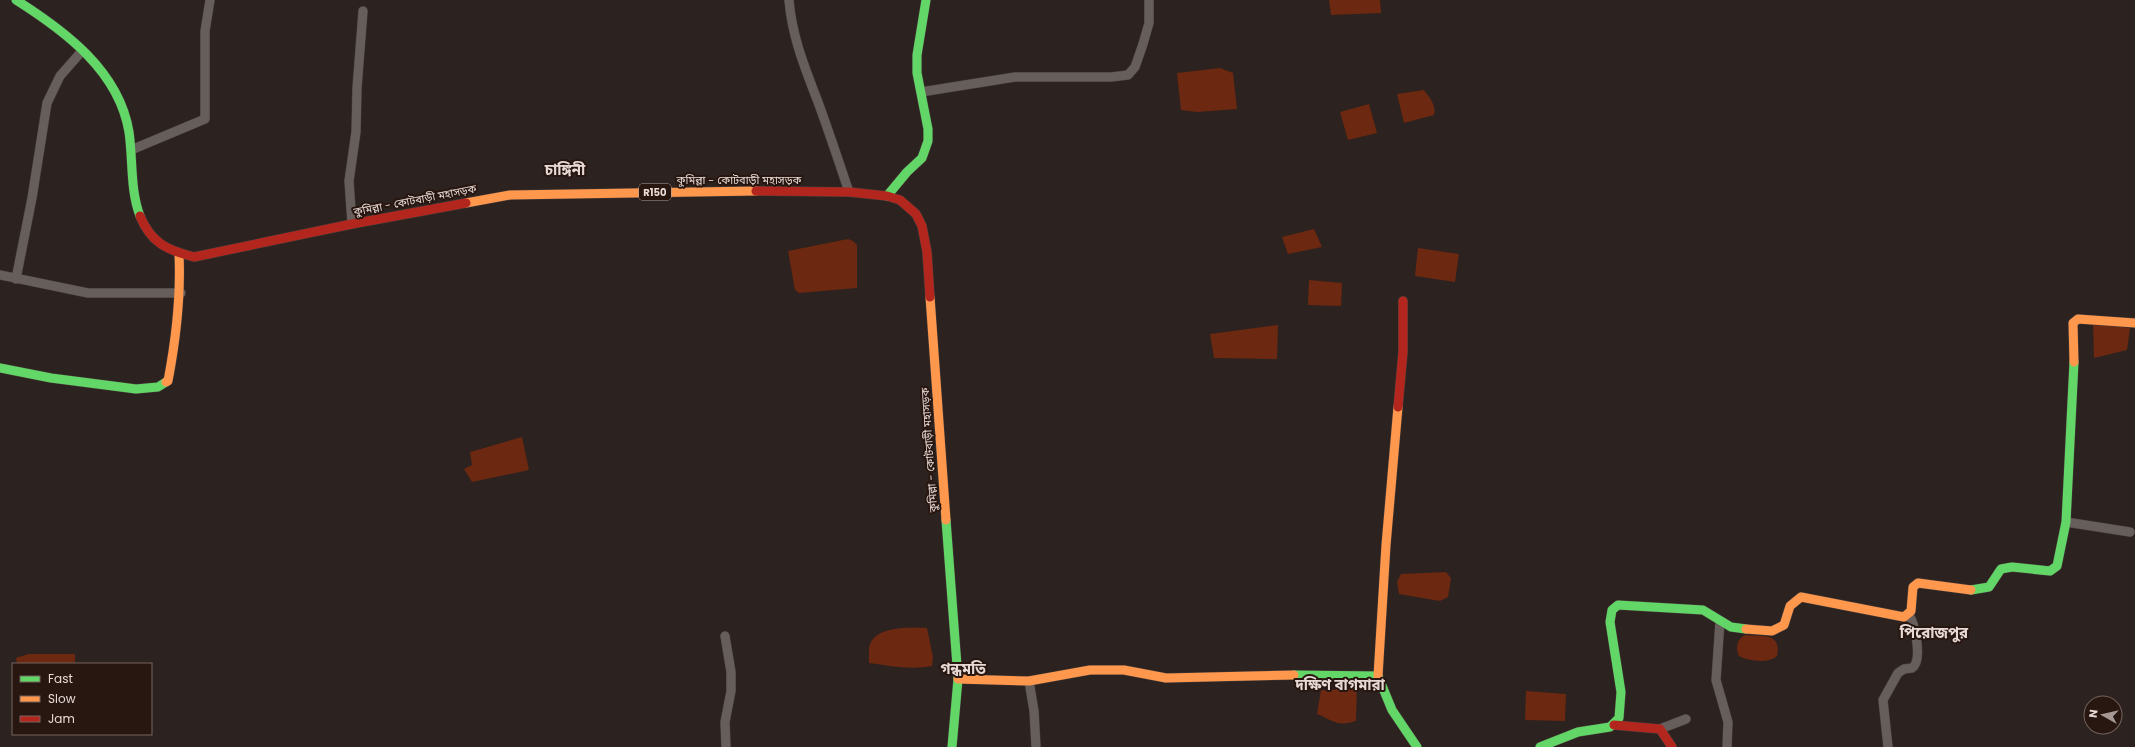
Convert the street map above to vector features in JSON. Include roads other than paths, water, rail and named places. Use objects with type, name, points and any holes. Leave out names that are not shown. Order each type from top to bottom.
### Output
[{"type":"main road","name":"কুমিল্লা - কোটবাড়ী মহাসড়ক","points":[[16,0],[82,51],[100,68],[116,91],[129,132],[137,209],[142,222],[151,235],[165,248],[179,254],[194,257],[352,224],[510,195],[686,191],[849,192],[887,196],[900,200],[908,206],[919,218],[925,236],[958,679],[952,747]]},
{"type":"main road","points":[[887,196],[907,172],[922,158],[926,150],[928,129],[917,73],[917,55],[926,0]]},
{"type":"main road","points":[[0,368],[51,378],[136,389],[152,388],[164,385],[168,381],[177,336],[181,293],[179,254]]},
{"type":"main road","points":[[1403,301],[1403,352],[1386,545],[1378,676],[1392,710],[1418,747]]},
{"type":"main road","points":[[1614,725],[1618,719],[1621,704],[1610,622],[1614,606],[1624,605],[1702,610],[1731,627],[1772,631],[1784,625],[1790,606],[1801,597],[1829,601],[1898,617],[1909,615],[1913,604],[1913,587],[1918,583],[1941,587],[1983,589],[1991,585],[2001,568],[2012,567],[2050,571],[2054,569],[2058,562],[2066,522],[2074,379],[2073,323],[2078,319],[2135,323]]},
{"type":"main road","points":[[958,679],[1028,681],[1090,670],[1124,670],[1166,678],[1260,674],[1378,676]]},
{"type":"main road","points":[[1540,747],[1579,732],[1602,729],[1614,725],[1660,728],[1672,747]]},
{"type":"street","points":[[131,150],[205,119],[205,31],[210,0]]},
{"type":"street","points":[[789,0],[790,19],[796,45],[833,142],[849,192]]},
{"type":"street","points":[[921,92],[1015,77],[1111,77],[1128,75],[1135,67],[1149,24],[1149,0]]},
{"type":"street","points":[[352,224],[349,181],[356,132],[362,11]]},
{"type":"street","points":[[16,279],[32,198],[47,103],[60,76],[82,51]]},
{"type":"street","points":[[0,275],[88,293],[181,293]]},
{"type":"street","points":[[2066,522],[2130,532]]},
{"type":"street","points":[[1888,747],[1883,700],[1898,674],[1904,669],[1912,668],[1915,664],[1917,640],[1914,622],[1909,615]]},
{"type":"street","points":[[1720,621],[1716,680],[1728,722],[1727,747]]},
{"type":"street","points":[[725,636],[731,678],[731,691],[725,722],[726,747]]},
{"type":"street","points":[[1028,681],[1034,710],[1036,747]]},
{"type":"street","points":[[1660,728],[1686,719]]},
{"type":"district","name":"চাঙ্গিনী","points":[[565,170]]},
{"type":"district","name":"পিরোজপুর","points":[[1934,633]]},
{"type":"district","name":"গন্ধমতি","points":[[963,669]]},
{"type":"district","name":"দক্ষিণ বাগমারা","points":[[1340,685]]}]
